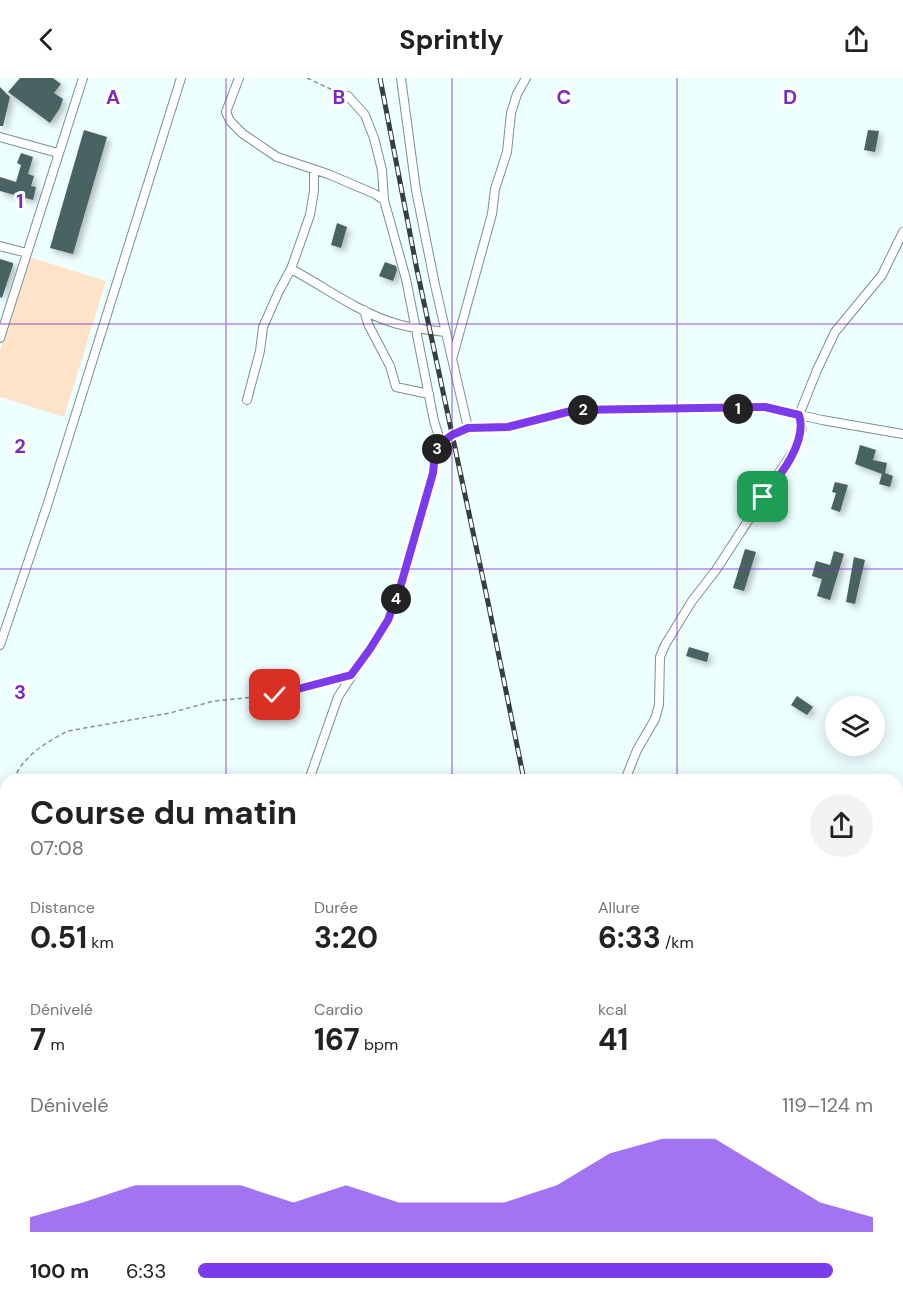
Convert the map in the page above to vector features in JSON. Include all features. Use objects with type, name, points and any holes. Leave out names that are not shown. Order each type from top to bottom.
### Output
[{"type":"street","points":[[0,338],[83,78]]},
{"type":"street","points":[[0,645],[47,506],[181,78]]},
{"type":"street","points":[[239,78],[226,112],[230,122],[243,134],[277,157],[375,194],[384,200]]},
{"type":"street","points":[[401,78],[416,190],[468,428]]},
{"type":"street","points":[[452,360],[492,214],[495,189],[507,152],[511,113],[517,94],[526,78]]},
{"type":"street","points":[[348,96],[364,115],[374,138],[382,170],[384,200],[406,279],[441,443]]},
{"type":"street","points":[[0,137],[58,153]]},
{"type":"street","points":[[247,400],[264,327],[291,269],[310,215],[314,191],[314,170]]},
{"type":"street","points":[[627,774],[637,750],[655,719],[659,705],[660,657],[665,645],[796,447],[802,429],[799,415],[835,332],[882,275],[903,232]]},
{"type":"street","points":[[0,246],[27,253]]},
{"type":"street","points":[[291,269],[392,323],[446,332]]},
{"type":"street","points":[[364,310],[368,324],[390,366],[396,387],[429,394]]},
{"type":"street","points":[[311,774],[338,697],[388,620],[400,588],[433,473],[435,452],[441,443],[468,428],[508,427],[575,410],[765,407],[903,434]]},
{"type":"path","points":[[307,78],[329,90],[348,96]]},
{"type":"path","points":[[16,774],[27,759],[54,738],[68,731],[170,713],[214,701],[275,695],[351,675]]},
{"type":"shaded area","points":[[29,257],[106,281],[64,417],[0,397],[0,350]]},
{"type":"building","points":[[20,78],[53,78],[61,84],[54,93],[63,99],[50,123],[8,92]]},
{"type":"building","points":[[0,87],[10,97],[3,126],[0,126]]},
{"type":"building","points":[[84,130],[107,137],[73,254],[50,248]]},
{"type":"building","points":[[868,130],[879,131],[875,152],[864,150]]},
{"type":"building","points":[[21,153],[33,157],[28,174],[34,176],[31,186],[36,187],[33,200],[0,191],[0,177],[16,182],[21,165],[17,163]]},
{"type":"building","points":[[337,223],[347,227],[341,248],[331,245]]},
{"type":"building","points":[[0,259],[13,263],[2,298],[0,297]]},
{"type":"building","points":[[385,262],[396,266],[393,281],[379,276]]},
{"type":"building","points":[[860,445],[876,450],[873,460],[887,463],[885,473],[893,476],[890,487],[879,484],[882,474],[855,464]]},
{"type":"building","points":[[835,482],[848,485],[840,512],[831,509],[836,493],[832,492]]},
{"type":"building","points":[[745,549],[756,552],[744,591],[733,588]]},
{"type":"building","points":[[834,551],[844,554],[830,600],[817,596],[822,579],[812,576],[816,561],[830,565]]},
{"type":"building","points":[[854,557],[865,560],[855,604],[846,602]]},
{"type":"building","points":[[689,647],[709,653],[707,662],[686,656]]},
{"type":"building","points":[[797,696],[813,707],[807,715],[791,705]]},
{"type":"railway","points":[[380,78],[417,270],[523,774]]},
{"type":"route","points":[[275,695],[351,675],[370,649],[388,620],[400,588],[433,473],[435,452],[441,443],[452,435],[468,428],[508,427],[575,410],[765,407],[799,415],[802,429],[796,447],[763,497]]}]
